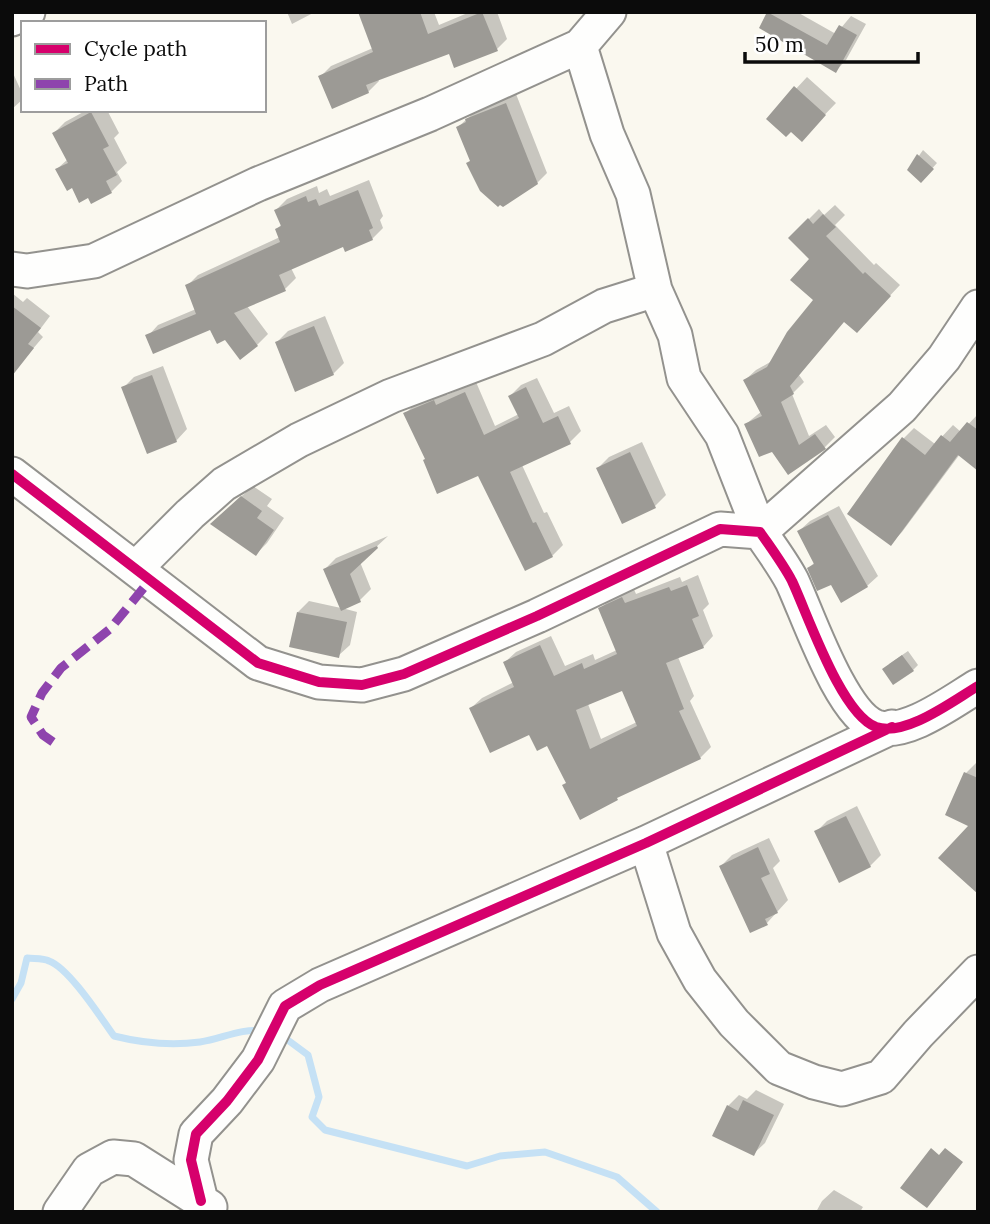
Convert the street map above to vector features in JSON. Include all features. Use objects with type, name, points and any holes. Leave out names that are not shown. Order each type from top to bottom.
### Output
[{"type":"street","points":[[12,19],[28,12]]},
{"type":"street","points":[[12,269],[27,271],[94,261],[258,184],[430,114],[580,46],[609,12]]},
{"type":"street","points":[[580,46],[607,134],[633,194],[655,290],[675,335],[684,378],[722,435],[760,532],[790,578],[843,694],[858,713],[876,727],[892,727]]},
{"type":"street","points":[[136,568],[224,484],[299,440],[391,396],[543,339],[604,306],[655,290]]},
{"type":"street","points":[[12,474],[258,663],[319,682],[362,685],[404,674],[720,529],[760,532],[902,407],[944,358],[978,307]]},
{"type":"street","points":[[209,1206],[191,1160],[197,1134],[227,1101],[258,1060],[285,1006],[320,985],[646,843],[892,727],[926,718],[978,686]]},
{"type":"street","points":[[646,843],[674,933],[700,980],[734,1023],[779,1068],[814,1082],[842,1088],[881,1077],[978,972]]},
{"type":"street","points":[[60,1212],[89,1170],[113,1157],[134,1159],[209,1206]]},
{"type":"building","points":[[358,12],[420,12],[428,34],[482,12],[498,51],[454,68],[449,54],[366,85],[369,93],[332,109],[318,76],[373,52]]},
{"type":"building","points":[[767,12],[827,45],[839,25],[857,35],[836,73],[759,28]]},
{"type":"building","points":[[794,86],[826,115],[802,142],[791,132],[786,137],[766,119]]},
{"type":"building","points":[[506,103],[538,184],[503,207],[498,207],[480,191],[466,163],[470,161],[456,127],[466,122],[465,119]]},
{"type":"building","points":[[91,112],[109,146],[103,149],[117,175],[106,181],[112,193],[91,204],[88,198],[79,203],[72,188],[67,191],[55,169],[68,163],[52,133]]},
{"type":"building","points":[[917,154],[934,169],[921,183],[907,170]]},
{"type":"building","points":[[358,190],[373,228],[369,230],[373,240],[345,252],[343,247],[279,275],[286,291],[234,313],[258,346],[240,360],[225,340],[217,344],[210,330],[153,354],[145,335],[196,314],[185,285],[280,242],[275,229],[281,226],[274,210],[306,196],[308,202],[316,199],[319,206]]},
{"type":"building","points":[[823,214],[836,227],[826,236],[863,274],[865,272],[891,296],[857,333],[844,322],[790,386],[794,394],[781,402],[799,445],[815,434],[826,449],[788,475],[772,452],[759,457],[744,424],[762,416],[743,380],[767,367],[787,332],[813,300],[790,280],[809,259],[788,238],[808,218],[813,224]]},
{"type":"building","points":[[12,306],[41,328],[28,344],[34,348],[12,376]]},
{"type":"building","points":[[314,326],[334,375],[295,392],[275,342]]},
{"type":"building","points":[[152,375],[177,442],[147,454],[121,387]]},
{"type":"building","points":[[526,387],[543,423],[558,416],[571,444],[510,472],[533,523],[536,522],[553,557],[525,571],[478,476],[437,494],[423,460],[425,459],[403,413],[434,400],[436,405],[465,392],[484,435],[519,418],[508,396]]},
{"type":"building","points":[[967,422],[978,430],[978,471],[958,455],[891,546],[847,514],[902,437],[925,455],[941,435],[950,442]]},
{"type":"building","points":[[630,452],[656,508],[622,524],[596,468]]},
{"type":"building","points":[[241,496],[262,511],[257,518],[274,530],[256,556],[210,524]]},
{"type":"building","points":[[828,515],[868,587],[841,603],[831,585],[817,591],[807,568],[814,564],[797,531]]},
{"type":"building","points":[[377,546],[378,548],[350,574],[361,602],[341,611],[323,569]]},
{"type":"building","points":[[687,585],[699,616],[692,619],[704,648],[666,663],[684,709],[679,711],[701,759],[617,798],[618,800],[580,820],[562,785],[566,783],[547,746],[537,751],[529,735],[490,753],[469,708],[514,687],[503,662],[540,645],[554,676],[582,663],[584,669],[617,654],[598,608],[622,597],[625,603],[669,587],[671,591]],"holes":[[[622,691],[637,726],[590,749],[576,710]]]},
{"type":"building","points":[[297,612],[347,622],[339,658],[289,647]]},
{"type":"building","points":[[902,655],[914,671],[893,685],[882,669]]},
{"type":"building","points":[[964,772],[978,778],[978,894],[938,858],[968,826],[945,815]]},
{"type":"building","points":[[846,816],[871,867],[839,883],[814,831]]},
{"type":"building","points":[[758,847],[770,874],[761,878],[778,913],[765,919],[768,925],[750,933],[719,866]]},
{"type":"building","points":[[743,1100],[774,1115],[754,1156],[712,1136],[727,1105],[738,1111]]},
{"type":"building","points":[[931,1148],[939,1155],[945,1148],[963,1162],[927,1208],[900,1188]]},
{"type":"waterway","points":[[12,999],[21,983],[27,958],[41,959],[57,965],[66,973],[114,1036],[178,1044],[208,1041],[247,1031],[263,1031]]},
{"type":"waterway","points":[[281,1035],[308,1055],[319,1097],[312,1117],[325,1130],[467,1166],[500,1156],[545,1152],[617,1177],[657,1212]]},
{"type":"marked path","points":[[53,742],[43,735],[31,717],[42,693],[61,668],[110,629],[151,579]]},
{"type":"cycle path","points":[[12,474],[258,663],[319,682],[362,685],[404,674],[537,616],[720,529],[760,532],[792,581],[838,684],[863,718],[876,727],[888,729],[915,722],[978,686]]},
{"type":"cycle path","points":[[201,1201],[191,1160],[196,1134],[227,1101],[258,1060],[285,1006],[320,985],[646,843],[892,727]]}]
